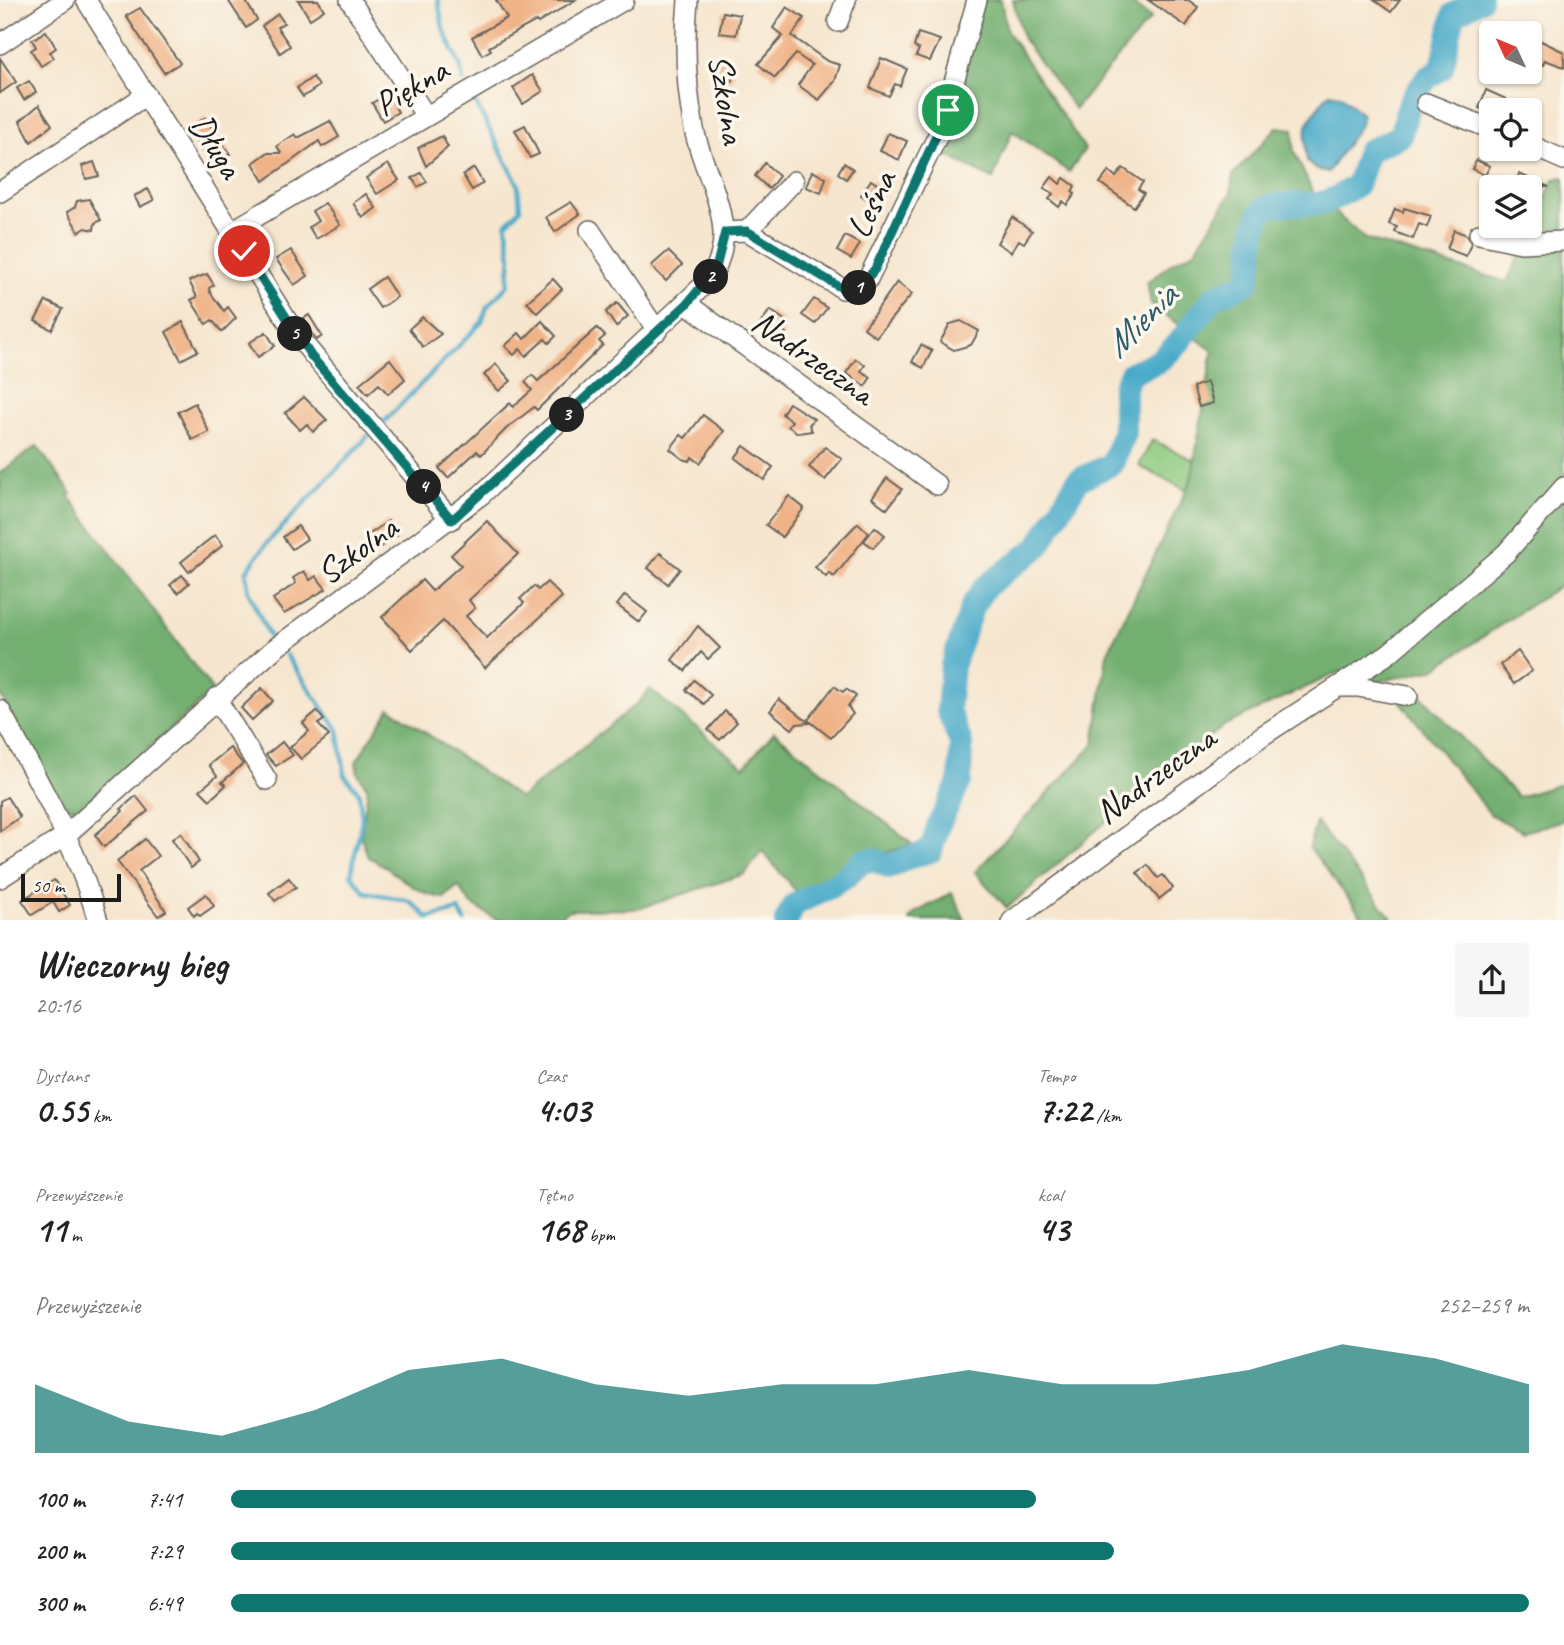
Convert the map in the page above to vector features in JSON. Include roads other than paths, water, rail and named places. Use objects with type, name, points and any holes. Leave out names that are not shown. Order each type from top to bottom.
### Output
[{"type":"street","points":[[0,44],[65,0]]},
{"type":"street","name":"Długa","points":[[86,0],[311,356],[452,520]]},
{"type":"street","points":[[350,0],[426,116]]},
{"type":"street","name":"Piękna","points":[[232,231],[624,0]]},
{"type":"street","name":"Szkolna","points":[[0,878],[65,836],[216,698],[274,649],[452,520],[687,304],[716,268],[725,232],[693,122],[686,51],[688,0]]},
{"type":"street","points":[[838,22],[846,0]]},
{"type":"street","name":"Leśna","points":[[747,231],[843,289],[859,288],[867,281],[941,129],[977,0]]},
{"type":"street","points":[[0,192],[146,95]]},
{"type":"street","points":[[1426,103],[1479,125]]},
{"type":"street","points":[[1542,150],[1564,160]]},
{"type":"street","points":[[725,232],[747,231],[794,181]]},
{"type":"street","points":[[590,230],[657,331]]},
{"type":"street","points":[[1498,238],[1521,243],[1564,241]]},
{"type":"street","name":"Nadrzeczna","points":[[687,304],[937,485]]},
{"type":"street","name":"Nadrzeczna","points":[[1012,920],[1262,736],[1388,654],[1506,553],[1564,487]]},
{"type":"street","points":[[1340,687],[1358,687],[1408,696]]},
{"type":"street","points":[[216,698],[267,780]]},
{"type":"street","points":[[0,710],[65,836],[83,875],[98,920]]},
{"type":"water","points":[[1329,93],[1341,95],[1362,115],[1362,122],[1328,172],[1315,169],[1307,162],[1305,140],[1311,117]]},
{"type":"waterway","points":[[438,0],[443,28],[460,65],[463,81]]},
{"type":"waterway","name":"Mienia","points":[[786,920],[794,905],[843,879],[863,861],[874,860],[890,867],[907,858],[931,851],[938,826],[960,781],[961,743],[948,710],[952,666],[973,605],[985,587],[1038,547],[1078,480],[1112,464],[1124,433],[1124,387],[1131,373],[1159,361],[1177,345],[1214,297],[1247,283],[1256,227],[1262,210],[1283,204],[1322,203],[1357,185],[1368,151],[1400,136],[1410,102],[1427,78],[1442,68],[1454,14],[1480,0]]},
{"type":"waterway","points":[[383,423],[482,322],[487,307],[508,285],[511,258],[506,224],[520,209],[518,184],[472,96]]},
{"type":"waterway","points":[[270,638],[249,593],[246,572],[267,543],[368,436]]},
{"type":"waterway","points":[[286,655],[338,730],[345,776],[359,793],[362,819],[351,875],[365,892],[410,901],[428,918],[459,910],[464,920]]}]
